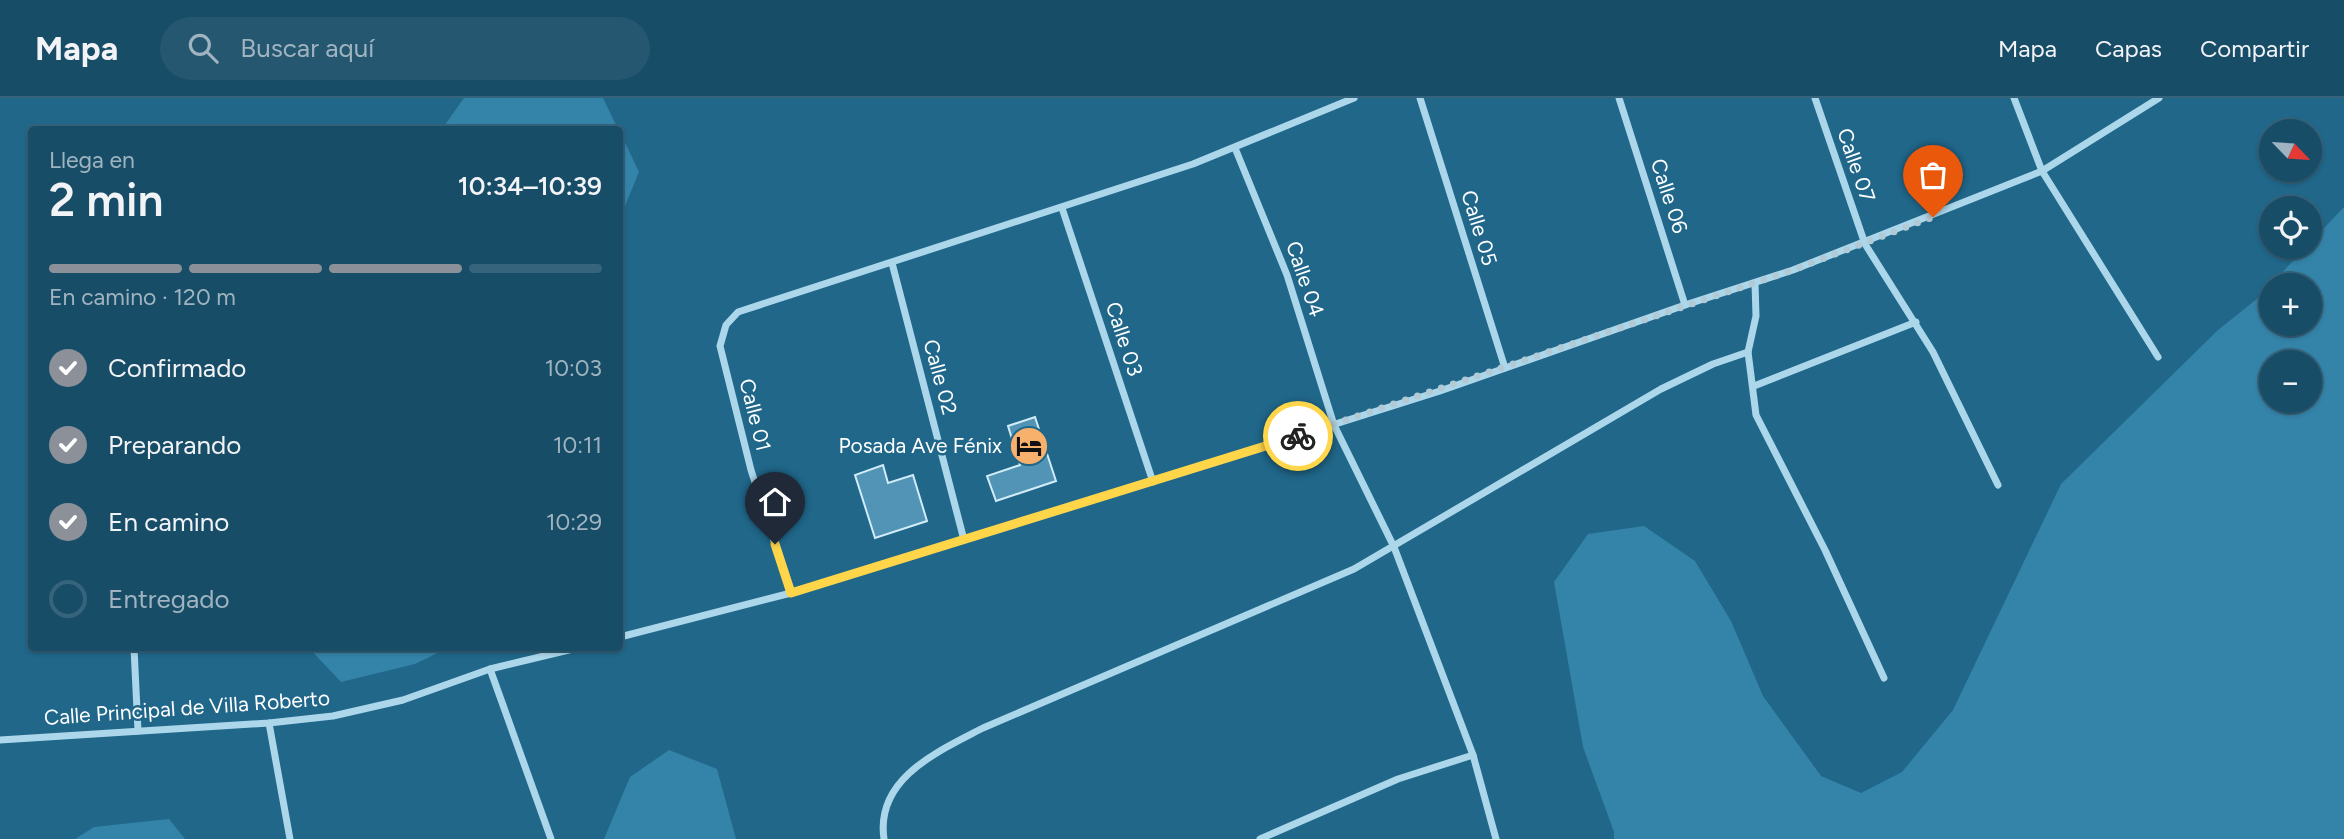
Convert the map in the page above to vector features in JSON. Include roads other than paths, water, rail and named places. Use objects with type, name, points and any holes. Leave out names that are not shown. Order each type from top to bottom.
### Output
[{"type":"street","points":[[892,263],[1193,164],[1354,98]]},
{"type":"street","name":"Calle 05","points":[[1420,98],[1505,368]]},
{"type":"street","name":"Calle 06","points":[[1619,98],[1685,305]]},
{"type":"street","name":"Calle 07","points":[[1815,98],[1865,244],[1893,292],[1916,322],[1998,485]]},
{"type":"street","points":[[2014,98],[2042,172],[2158,357]]},
{"type":"street","points":[[623,636],[791,593],[1153,482],[1334,425],[1755,283],[1865,244],[2042,172],[2158,98]]},
{"type":"street","name":"Calle 04","points":[[1235,148],[1287,275],[1334,425],[1394,547],[1473,755],[1496,839]]},
{"type":"street","name":"Calle 03","points":[[1062,208],[1153,482]]},
{"type":"street","name":"Calle 01","points":[[791,593],[751,470],[720,346],[726,325],[738,312],[892,263]]},
{"type":"street","name":"Calle 02","points":[[892,263],[964,540]]},
{"type":"street","points":[[1755,283],[1756,316],[1748,352],[1756,415],[1825,550],[1884,678]]},
{"type":"street","points":[[1754,386],[1916,322]]},
{"type":"street","points":[[884,839],[883,817],[889,800],[899,783],[928,757],[983,728],[1228,621],[1313,588],[1394,547],[1475,496],[1661,389],[1713,364],[1748,352]]},
{"type":"street","points":[[134,651],[138,730]]},
{"type":"street","name":"Calle Principal de Villa Roberto","points":[[0,740],[269,723],[333,716],[403,700],[490,670],[565,651]]},
{"type":"street","points":[[490,670],[551,839]]},
{"type":"street","points":[[269,723],[290,839]]},
{"type":"street","points":[[1260,839],[1398,779],[1473,755]]},
{"type":"place","name":"Posada Ave Fénix","points":[[1029,446]]}]
